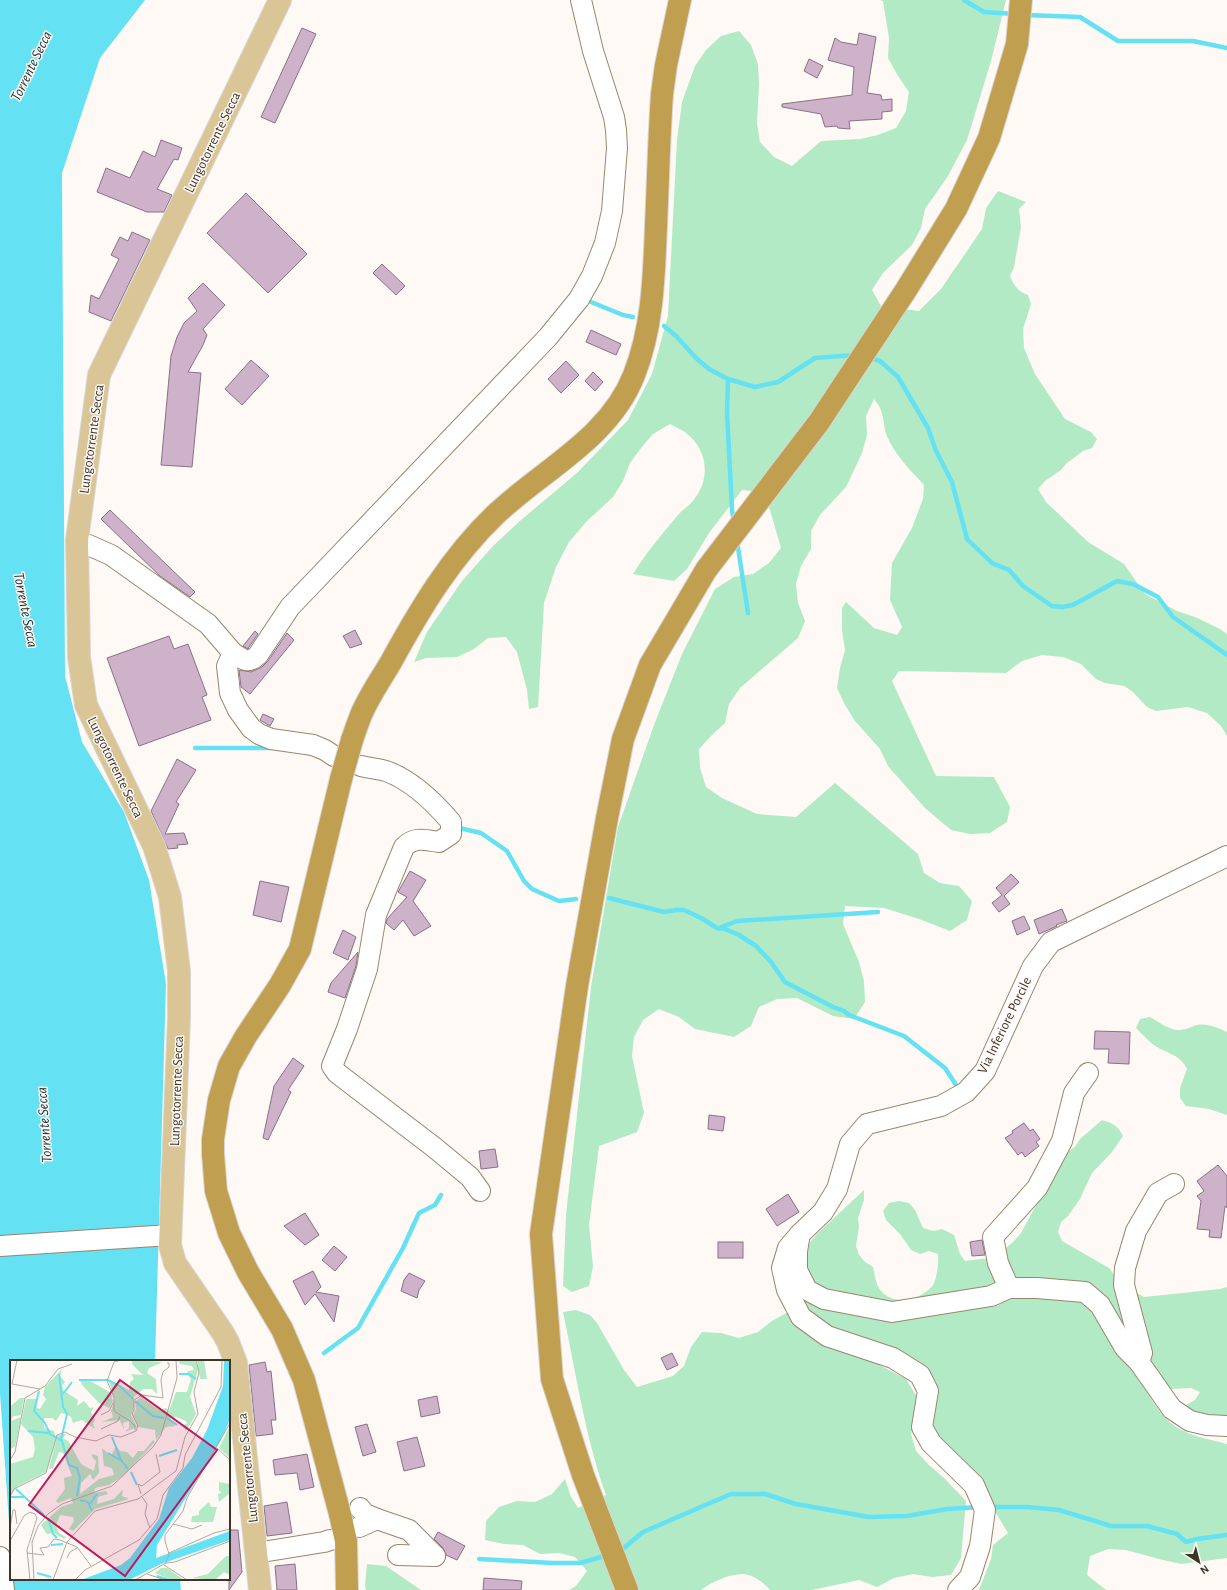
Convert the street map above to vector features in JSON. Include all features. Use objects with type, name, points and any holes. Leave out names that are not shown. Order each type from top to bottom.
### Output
[{"type":"highway","points":[[347,1590],[346,1541],[304,1380],[282,1329],[248,1272],[229,1233],[216,1191],[213,1154],[214,1132],[219,1100],[229,1066],[246,1036],[280,985],[300,949],[341,779],[361,714],[436,586],[456,557],[472,538],[497,514],[596,432],[618,404],[634,376],[643,348],[652,299],[662,94],[666,65],[680,0]]},
{"type":"highway","points":[[627,1590],[583,1475],[552,1379],[541,1234],[577,986],[607,818],[623,739],[650,665],[706,570],[819,422],[906,290],[956,209],[989,138],[1017,44],[1021,0]]},
{"type":"main road","name":"Lungotorrente Secca","points":[[260,1590],[236,1363],[223,1333],[175,1263],[170,1245],[162,1236],[179,1017],[179,972],[170,897],[154,846],[86,705],[79,657],[77,540],[99,375],[280,0]]},
{"type":"street","points":[[77,540],[111,556],[208,624],[233,653],[247,661],[253,660],[258,655],[290,607],[548,337],[579,299],[592,276],[604,243],[612,211],[617,148],[614,118],[593,51],[582,0]]},
{"type":"street","points":[[233,653],[226,666],[230,694],[238,710],[251,728],[259,734],[271,739],[313,745],[334,756]]},
{"type":"street","points":[[362,766],[386,771],[412,786],[451,822],[451,834],[439,842],[417,839],[410,841],[404,847],[376,915],[367,969],[347,1029],[332,1066],[337,1073],[435,1148],[470,1177],[480,1191]]},
{"type":"street","name":"Via Inferiore Porcile","points":[[958,1590],[970,1577],[980,1546],[985,1510],[974,1485],[931,1443],[922,1427],[928,1391],[920,1375],[893,1358],[827,1336],[801,1317],[787,1290],[782,1268],[788,1248],[823,1212],[837,1189],[850,1144],[867,1124],[941,1106],[966,1092],[985,1071],[1033,966],[1051,942],[1227,856]]},
{"type":"street","points":[[1009,1288],[998,1263],[993,1237],[1037,1188],[1062,1141],[1074,1093],[1088,1073]]},
{"type":"street","points":[[1138,1362],[1142,1353],[1124,1285],[1125,1268],[1136,1232],[1158,1193],[1174,1184]]},
{"type":"street","points":[[799,1235],[797,1251],[798,1270],[807,1290],[824,1299],[892,1312],[991,1296],[1009,1288],[1037,1288],[1085,1292],[1100,1305],[1125,1348],[1138,1362],[1172,1409],[1190,1421],[1207,1425],[1227,1426]]},
{"type":"street","points":[[0,1246],[162,1236]]},
{"type":"street","points":[[365,1518],[409,1530],[435,1556],[398,1555]]},
{"type":"street","points":[[256,1553],[330,1540]]},
{"type":"street","points":[[0,1557],[4,1590]]},
{"type":"green space","points":[[880,0],[1006,0],[991,61],[967,140],[948,176],[925,209],[921,228],[912,245],[883,273],[872,290],[881,306],[919,311],[941,289],[982,229],[986,208],[998,191],[1026,202],[1019,209],[1021,227],[1014,267],[1010,276],[1017,288],[1028,295],[1031,304],[1023,329],[1024,348],[1035,374],[1065,419],[1091,432],[1097,439],[1092,448],[1083,451],[1067,463],[1061,470],[1045,481],[1038,489],[1046,502],[1088,542],[1124,564],[1145,594],[1177,611],[1195,617],[1220,629],[1227,634],[1227,736],[1221,726],[1207,713],[1188,707],[1156,711],[1147,707],[1132,691],[1124,686],[1105,683],[1096,679],[1081,664],[1063,657],[1042,655],[1022,661],[1006,673],[899,671],[892,681],[936,776],[994,777],[1010,807],[1007,822],[990,833],[970,834],[951,830],[925,808],[888,766],[880,749],[855,721],[837,688],[845,650],[842,631],[842,608],[846,602],[874,628],[897,635],[902,627],[890,600],[892,563],[912,528],[923,499],[924,485],[894,450],[885,431],[882,412],[878,403],[874,399],[866,416],[867,435],[862,453],[846,487],[820,515],[811,531],[811,549],[801,566],[796,584],[798,603],[805,621],[798,638],[740,688],[729,704],[725,723],[699,749],[700,768],[706,787],[722,798],[757,814],[796,817],[835,783],[918,854],[924,873],[940,883],[959,886],[972,901],[967,920],[950,931],[884,908],[845,906],[843,924],[859,962],[864,981],[865,1002],[854,1019],[833,1016],[797,998],[777,999],[759,1007],[751,1026],[734,1037],[695,1029],[679,1017],[659,1009],[643,1020],[634,1037],[632,1056],[644,1113],[637,1132],[599,1146],[589,1225],[593,1266],[589,1286],[572,1292],[563,1286],[566,1215],[591,987],[618,827],[654,725],[682,654],[715,589],[734,577],[753,574],[769,563],[781,548],[770,510],[762,492],[742,490],[709,533],[687,569],[674,581],[633,574],[666,529],[693,500],[700,490],[703,481],[705,472],[699,447],[686,433],[670,424],[653,434],[641,448],[630,463],[623,481],[613,497],[586,522],[569,542],[556,567],[544,603],[538,707],[529,709],[527,690],[517,652],[506,637],[488,638],[474,649],[457,657],[426,658],[414,662],[427,632],[462,581],[493,546],[521,520],[577,473],[628,420],[652,374],[668,316],[677,140],[682,102],[695,66],[706,50],[721,36],[739,31],[751,45],[758,64],[759,84],[757,123],[760,142],[774,157],[792,166],[821,141],[860,139],[878,135],[896,128],[906,111],[909,92],[888,58],[889,38],[883,1]]},
{"type":"green space","points":[[1150,1017],[1175,1030],[1184,1030],[1197,1025],[1205,1025],[1227,1032],[1227,1115],[1209,1109],[1186,1106],[1180,1098],[1180,1088],[1187,1069],[1184,1064],[1175,1056],[1154,1045],[1136,1028],[1140,1019]]},
{"type":"green space","points":[[1102,1120],[1115,1125],[1123,1136],[1112,1152],[1092,1173],[1080,1199],[1068,1216],[1061,1222],[1058,1232],[1062,1241],[1109,1268],[1115,1276],[1133,1338],[1129,1361],[1160,1412],[1166,1419],[1178,1428],[1199,1437],[1227,1444],[1227,1558],[1181,1564],[1126,1550],[1108,1549],[1090,1556],[1087,1575],[1106,1590],[979,1590],[991,1559],[993,1545],[1008,1533],[996,1513],[928,1425],[933,1393],[833,1332],[798,1304],[804,1249],[818,1233],[864,1190],[864,1200],[858,1218],[859,1227],[856,1246],[859,1255],[865,1262],[873,1267],[877,1285],[888,1297],[902,1300],[923,1294],[929,1290],[936,1278],[938,1254],[929,1251],[920,1254],[911,1250],[900,1234],[886,1220],[883,1211],[889,1203],[899,1201],[909,1203],[915,1210],[923,1228],[933,1231],[942,1229],[954,1235],[960,1254],[965,1261],[989,1258],[999,1254],[1021,1233],[1067,1152],[1075,1147],[1080,1139]]},
{"type":"green space","points":[[1227,1287],[1227,1421],[1179,1409],[1195,1400],[1200,1392],[1191,1388],[1171,1389],[1152,1370],[1133,1291],[1144,1297]]},
{"type":"green space","points":[[576,1310],[590,1315],[597,1323],[624,1370],[637,1387],[673,1376],[684,1366],[691,1347],[702,1332],[721,1333],[739,1338],[758,1332],[772,1321],[788,1312],[868,1359],[906,1379],[917,1397],[916,1415],[911,1434],[916,1451],[966,1501],[961,1558],[951,1575],[932,1577],[913,1574],[894,1578],[877,1587],[859,1580],[812,1590],[770,1590],[751,1576],[739,1574],[721,1579],[701,1590],[569,1590],[576,1586],[587,1571],[575,1557],[559,1553],[540,1554],[523,1545],[504,1544],[485,1540],[486,1521],[499,1507],[517,1501],[535,1502],[552,1494],[565,1479],[571,1497],[578,1508],[606,1495],[592,1450],[563,1312]]},
{"type":"green space","points":[[367,1564],[386,1566],[421,1590],[366,1590]]},
{"type":"water","name":"Torrente Secca","points":[[0,0],[145,0],[100,58],[62,173],[65,676],[82,742],[124,812],[149,880],[166,984],[155,1360],[10,1360],[10,1536],[0,1393]]},
{"type":"water","points":[[11,1580],[180,1580],[181,1590],[11,1590]]},
{"type":"building","points":[[302,28],[316,34],[275,123],[261,117]]},
{"type":"building","points":[[859,33],[876,37],[867,93],[881,95],[882,100],[892,99],[892,111],[882,112],[882,119],[849,121],[850,129],[838,128],[837,126],[825,127],[821,114],[782,107],[782,104],[852,95],[854,67],[828,60],[835,38],[841,42],[857,45]]},
{"type":"building","points":[[809,59],[823,66],[817,78],[804,71]]},
{"type":"building","points":[[161,140],[182,148],[178,160],[174,159],[157,189],[172,195],[164,212],[147,212],[97,192],[106,168],[130,178],[143,151],[155,157]]},
{"type":"building","points":[[246,193],[307,254],[268,293],[207,233]]},
{"type":"building","points":[[132,232],[150,240],[111,321],[89,312],[91,295],[99,299],[119,259],[111,255],[120,237],[128,241]]},
{"type":"building","points":[[382,264],[405,286],[396,295],[373,273]]},
{"type":"building","points":[[203,283],[225,305],[203,329],[207,335],[188,372],[201,373],[192,467],[161,465],[171,356],[177,337],[184,323],[197,311],[188,298]]},
{"type":"building","points":[[591,330],[621,344],[616,355],[586,342]]},
{"type":"building","points":[[251,360],[269,376],[242,405],[225,389]]},
{"type":"building","points":[[566,361],[579,375],[561,393],[548,379]]},
{"type":"building","points":[[593,372],[603,382],[595,391],[585,381]]},
{"type":"building","points":[[110,510],[195,592],[190,597],[160,576],[101,519]]},
{"type":"building","points":[[355,630],[362,644],[350,648],[343,636]]},
{"type":"building","points":[[255,631],[258,634],[248,649],[243,646]]},
{"type":"building","points":[[287,633],[294,640],[250,694],[241,687],[239,670],[251,672],[262,667],[268,661]]},
{"type":"building","points":[[169,636],[174,649],[188,644],[207,695],[202,697],[211,720],[139,746],[107,658]]},
{"type":"building","points":[[263,714],[274,719],[270,726],[260,720]]},
{"type":"building","points":[[177,759],[196,770],[176,802],[179,804],[165,834],[184,833],[188,844],[177,845],[178,848],[168,849],[151,811]]},
{"type":"building","points":[[410,871],[426,880],[413,901],[431,926],[414,936],[403,920],[394,930],[386,923],[387,919],[407,897],[398,892]]},
{"type":"building","points":[[1011,874],[1019,882],[1004,896],[1010,904],[999,912],[992,903],[1002,895],[996,888]]},
{"type":"building","points":[[260,881],[289,887],[281,922],[253,915]]},
{"type":"building","points":[[1062,909],[1067,921],[1039,934],[1034,920]]},
{"type":"building","points":[[1024,916],[1030,929],[1017,935],[1012,921]]},
{"type":"building","points":[[343,930],[356,937],[348,960],[333,953]]},
{"type":"building","points":[[358,952],[356,966],[345,998],[328,992],[331,983]]},
{"type":"building","points":[[1095,1031],[1130,1032],[1129,1064],[1108,1063],[1109,1049],[1094,1049]]},
{"type":"building","points":[[293,1058],[304,1066],[288,1090],[291,1092],[268,1140],[263,1138],[274,1086]]},
{"type":"building","points":[[709,1115],[725,1117],[723,1131],[708,1129]]},
{"type":"building","points":[[1024,1123],[1030,1131],[1033,1129],[1040,1139],[1036,1142],[1039,1146],[1025,1157],[1022,1152],[1018,1155],[1005,1138]]},
{"type":"building","points":[[495,1149],[498,1167],[481,1169],[479,1151]]},
{"type":"building","points":[[1218,1165],[1227,1176],[1227,1208],[1225,1206],[1221,1238],[1209,1237],[1210,1230],[1197,1229],[1201,1201],[1197,1196],[1204,1191],[1197,1181]]},
{"type":"building","points":[[788,1194],[799,1212],[777,1226],[766,1209]]},
{"type":"building","points":[[305,1213],[319,1235],[305,1245],[284,1226]]},
{"type":"building","points":[[982,1240],[985,1255],[972,1256],[970,1242]]},
{"type":"building","points":[[718,1242],[743,1242],[743,1258],[718,1258]]},
{"type":"building","points":[[334,1246],[347,1257],[335,1271],[322,1260]]},
{"type":"building","points":[[313,1271],[321,1287],[316,1292],[339,1296],[334,1322],[315,1294],[305,1305],[293,1281]]},
{"type":"building","points":[[409,1273],[425,1281],[419,1290],[417,1298],[401,1291],[404,1280]]},
{"type":"building","points":[[672,1353],[678,1365],[667,1370],[661,1358]]},
{"type":"building","points":[[265,1362],[267,1372],[271,1371],[276,1420],[271,1420],[273,1434],[256,1436],[249,1365]]},
{"type":"building","points":[[437,1396],[440,1413],[421,1417],[418,1400]]},
{"type":"building","points":[[367,1424],[376,1452],[363,1456],[355,1427]]},
{"type":"building","points":[[417,1437],[425,1466],[404,1471],[397,1442]]},
{"type":"building","points":[[307,1454],[314,1487],[300,1490],[297,1473],[275,1475],[273,1460]]},
{"type":"building","points":[[287,1502],[292,1533],[267,1536],[264,1506]]},
{"type":"building","points":[[230,1530],[238,1530],[242,1572],[229,1590]]},
{"type":"building","points":[[438,1532],[465,1546],[457,1560],[446,1555],[443,1548],[434,1539]]},
{"type":"building","points":[[295,1564],[297,1590],[277,1590],[275,1566]]},
{"type":"building","points":[[484,1578],[522,1581],[521,1590],[483,1590]]},
{"type":"waterway","points":[[964,0],[984,12],[1015,14]]},
{"type":"waterway","points":[[1026,15],[1080,17],[1118,41],[1193,41],[1227,48]]},
{"type":"waterway","points":[[591,302],[623,315],[633,317]]},
{"type":"waterway","points":[[664,326],[709,369],[728,379],[755,387],[778,382],[815,358],[855,355]]},
{"type":"waterway","points":[[868,357],[880,361],[898,377],[928,428],[936,451],[952,482],[967,539],[992,563],[1009,570],[1023,586],[1052,606],[1062,607],[1073,605],[1117,581],[1133,584],[1158,597],[1173,617],[1227,655]]},
{"type":"waterway","points":[[728,379],[727,412],[732,510],[734,522]]},
{"type":"waterway","points":[[737,541],[748,613]]},
{"type":"waterway","points":[[195,748],[270,748]]},
{"type":"waterway","points":[[455,827],[481,833],[507,851],[524,881],[532,889],[559,901],[576,899]]},
{"type":"waterway","points":[[609,898],[664,912],[684,910],[717,928],[725,929],[739,935],[756,946],[771,962],[785,982],[833,1007],[844,1011],[849,1015],[904,1036],[945,1068],[960,1091]]},
{"type":"waterway","points":[[719,928],[737,921],[878,912]]},
{"type":"waterway","points":[[324,1353],[358,1328],[403,1248],[419,1213],[435,1205],[441,1195]]},
{"type":"waterway","points":[[619,1552],[643,1532],[731,1494],[765,1494],[796,1504],[869,1517],[907,1516],[947,1509],[979,1507]]},
{"type":"waterway","points":[[988,1507],[1028,1507],[1059,1510],[1111,1526],[1147,1526],[1177,1534],[1186,1542],[1227,1535]]},
{"type":"waterway","points":[[479,1559],[580,1563],[608,1555]]}]
